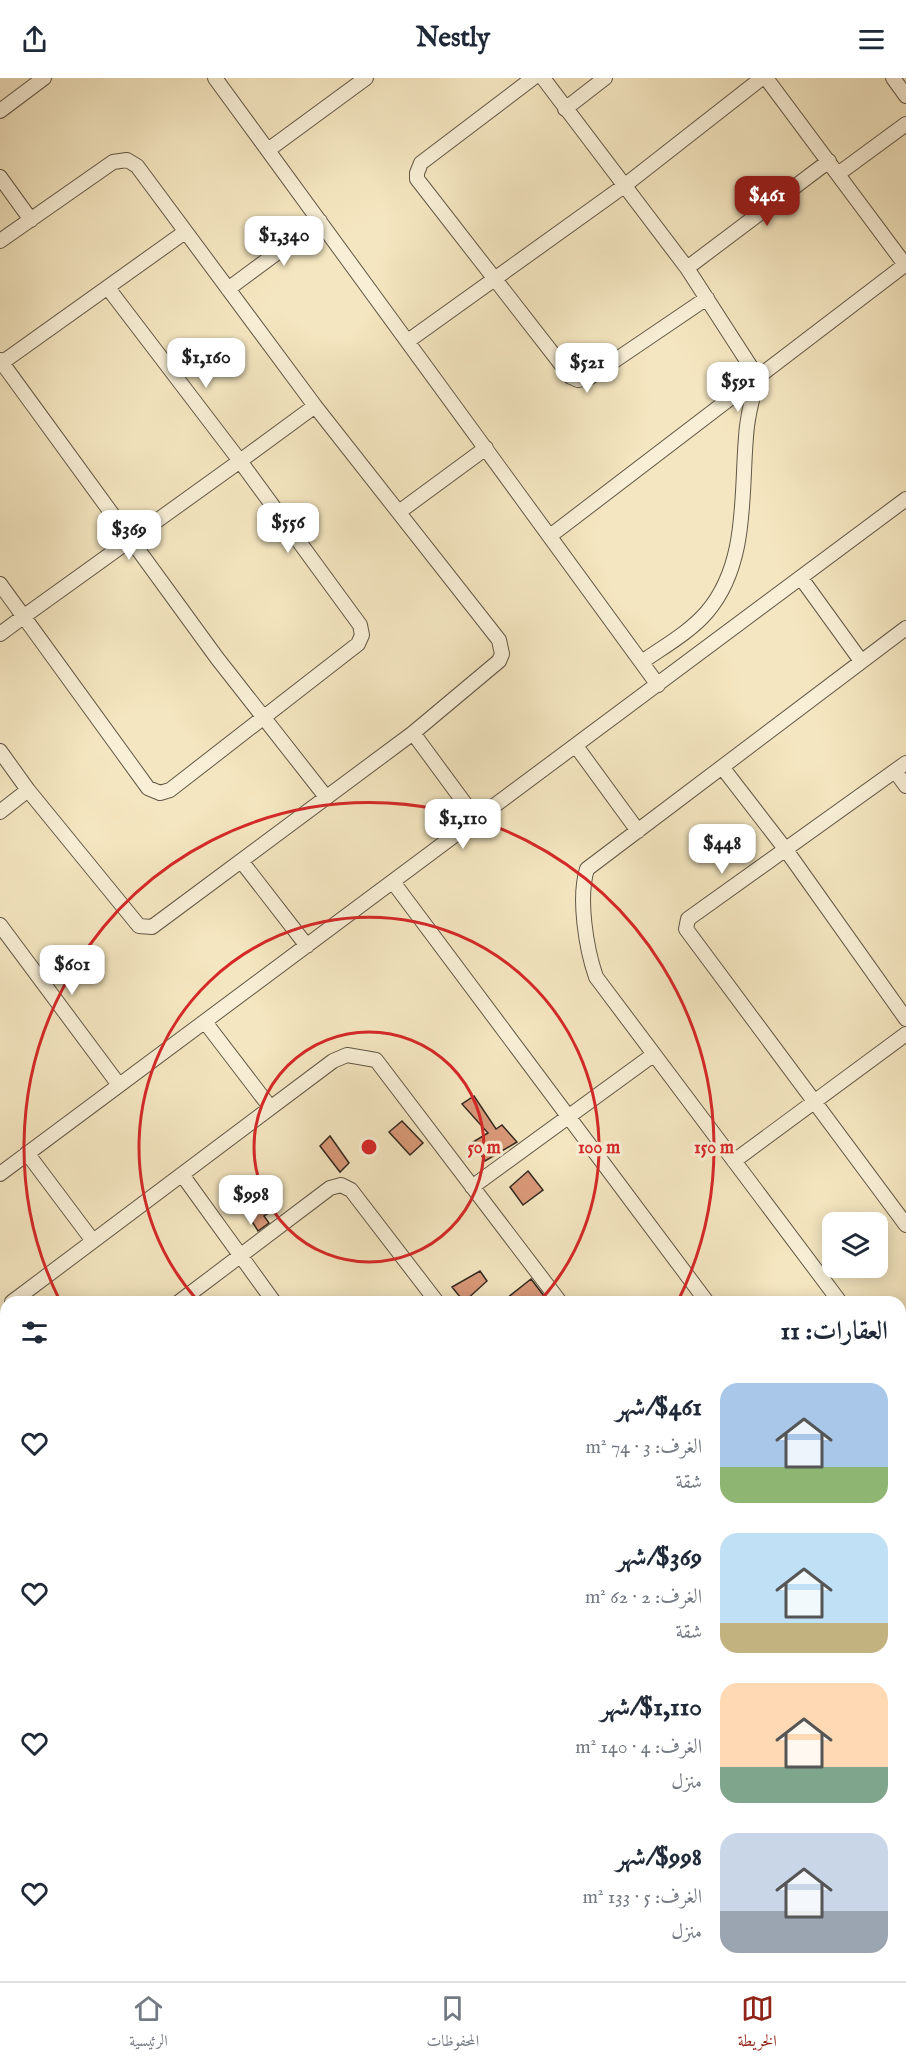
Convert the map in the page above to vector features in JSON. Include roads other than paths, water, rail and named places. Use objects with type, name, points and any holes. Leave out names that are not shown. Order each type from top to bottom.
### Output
[{"type":"street","points":[[0,111],[44,78]]},
{"type":"street","points":[[215,78],[658,685]]},
{"type":"street","points":[[268,150],[366,78]]},
{"type":"street","points":[[533,78],[421,163],[417,179],[571,377],[578,380],[589,378],[707,298]]},
{"type":"street","points":[[543,78],[687,268],[758,378],[746,434],[741,510],[735,556],[726,585],[706,613],[642,662]]},
{"type":"street","points":[[565,109],[605,78]]},
{"type":"street","points":[[408,341],[624,186],[762,78]]},
{"type":"street","points":[[550,536],[906,264],[766,78]]},
{"type":"street","points":[[892,78],[906,96]]},
{"type":"street","points":[[838,174],[906,124]]},
{"type":"street","points":[[0,241],[112,162],[127,160],[137,166],[315,406],[499,640],[501,646],[499,662],[413,733],[152,927],[139,926],[28,790],[0,751]]},
{"type":"street","points":[[687,268],[829,161]]},
{"type":"street","points":[[0,177],[31,219]]},
{"type":"street","points":[[228,289],[320,220]]},
{"type":"street","points":[[185,232],[1,362],[130,541],[264,720],[326,797]]},
{"type":"street","points":[[0,584],[148,788],[160,793],[170,790],[264,720],[358,644],[362,635],[360,625],[240,461],[108,288]]},
{"type":"street","points":[[0,634],[315,406]]},
{"type":"street","points":[[399,512],[486,448]]},
{"type":"street","points":[[0,1174],[906,499]]},
{"type":"street","points":[[801,578],[861,661]]},
{"type":"street","points":[[835,1296],[596,977],[590,954],[582,889],[587,869],[906,628]]},
{"type":"street","points":[[413,733],[477,820]]},
{"type":"street","points":[[576,746],[638,831]]},
{"type":"street","points":[[722,767],[786,850],[906,1019]]},
{"type":"street","points":[[906,786],[900,767],[688,919],[686,924],[686,929],[906,1225]]},
{"type":"street","points":[[0,812],[28,790]]},
{"type":"street","points":[[242,862],[307,946]]},
{"type":"street","points":[[393,882],[703,1296]]},
{"type":"street","points":[[0,925],[119,1085]]},
{"type":"street","points":[[205,1022],[270,1107]]},
{"type":"street","points":[[734,1161],[906,1034]]},
{"type":"street","points":[[20,1296],[183,1176],[333,1060],[347,1055],[376,1060],[555,1296]]},
{"type":"street","points":[[472,1187],[653,1055]]},
{"type":"street","points":[[27,1154],[93,1240]]},
{"type":"street","points":[[183,1176],[270,1296]]},
{"type":"street","points":[[187,1296],[330,1188],[341,1185],[351,1190],[432,1296]]}]
